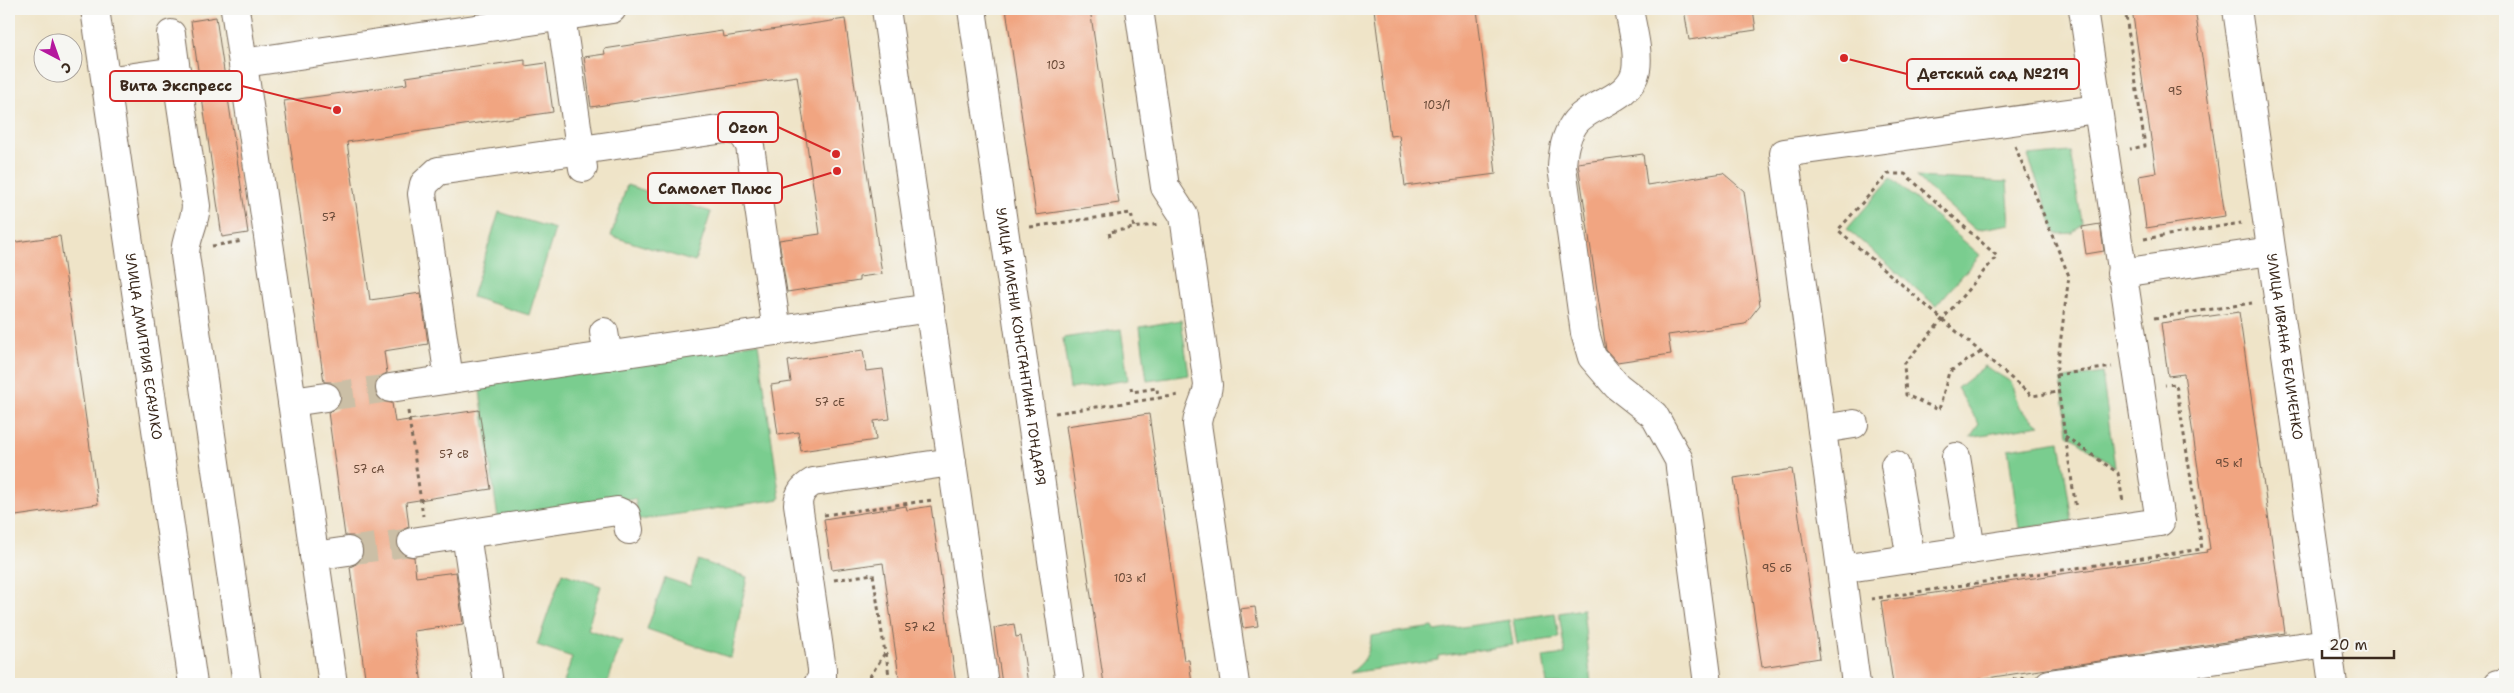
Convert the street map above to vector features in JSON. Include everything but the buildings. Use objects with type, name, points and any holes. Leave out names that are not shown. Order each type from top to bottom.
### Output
[{"type":"street","name":"УЛИЦА ДМИТРИЯ ЕСАУЛКО","points":[[95,9],[193,684]]},
{"type":"street","points":[[235,9],[333,684]]},
{"type":"street","points":[[243,63],[612,9]]},
{"type":"street","points":[[886,9],[984,684]]},
{"type":"street","name":"УЛИЦА ИМЕНИ КОНСТАНТИНА ГОНДАРЯ","points":[[972,9],[1070,684]]},
{"type":"street","points":[[1139,9],[1164,187],[1168,196],[1181,210],[1184,220],[1188,302],[1208,390],[1208,396],[1198,415],[1197,424],[1235,684]]},
{"type":"street","points":[[1629,9],[1635,48],[1636,71],[1624,90],[1575,122],[1564,144],[1562,167],[1585,333],[1592,357],[1618,386],[1654,415],[1679,460],[1708,684]]},
{"type":"street","points":[[1841,569],[1971,550],[2080,518],[2160,522],[2121,273],[2083,9]]},
{"type":"street","name":"УЛИЦА ИВАНА БЕЛИЧЕНКО","points":[[2237,9],[2333,684]]},
{"type":"street","points":[[561,16],[582,160]]},
{"type":"street","points":[[171,34],[196,206],[195,218],[185,242],[185,250],[247,684]]},
{"type":"street","points":[[106,81],[176,71]]},
{"type":"street","points":[[1856,684],[1784,153],[2097,109]]},
{"type":"street","points":[[449,379],[422,194],[424,184],[438,172],[582,160],[725,129],[737,130],[746,136],[750,146],[777,331]]},
{"type":"street","points":[[2121,273],[2271,251]]},
{"type":"street","points":[[397,387],[449,379],[606,344],[777,331],[930,308]]},
{"type":"street","points":[[292,402],[326,397]]},
{"type":"street","points":[[1822,429],[1854,424]]},
{"type":"street","points":[[1956,457],[1971,550]]},
{"type":"street","points":[[818,684],[822,679],[822,669],[798,504],[799,495],[805,487],[813,482],[952,462]]},
{"type":"street","points":[[1895,465],[1911,559]]},
{"type":"street","points":[[419,541],[617,511],[626,515],[629,530]]},
{"type":"street","points":[[466,534],[488,684]]},
{"type":"street","points":[[314,556],[348,551]]},
{"type":"street","points":[[2039,681],[2327,643]]},
{"type":"street","points":[[2498,684],[2505,683]]},
{"type":"path","points":[[2125,9],[2145,146],[2125,149]]},
{"type":"path","points":[[2014,142],[2069,276],[2056,375],[2080,518],[2084,567]]},
{"type":"path","points":[[1980,352],[1949,372],[1940,410],[1906,395],[1904,364],[1942,319],[1997,256],[1905,174],[1888,174],[1838,230],[1942,319],[1980,352],[2032,396],[2058,392]]},
{"type":"path","points":[[1004,231],[1131,212],[1134,228]]},
{"type":"path","points":[[2139,240],[2241,224],[2240,214]]},
{"type":"path","points":[[1110,236],[1109,232],[1184,220]]},
{"type":"path","points":[[185,250],[268,238]]},
{"type":"path","points":[[2152,327],[2151,319],[2252,303],[2254,313]]},
{"type":"path","points":[[2056,375],[2135,364]]},
{"type":"path","points":[[1868,599],[2202,549],[2176,384],[2162,386],[2160,377]]},
{"type":"path","points":[[397,387],[419,541]]},
{"type":"path","points":[[1131,387],[1132,392],[1156,388],[1158,398]]},
{"type":"path","points":[[1031,417],[1208,390]]},
{"type":"path","points":[[2065,435],[2118,473],[2123,502],[2114,504]]},
{"type":"path","points":[[820,515],[933,499]]},
{"type":"path","points":[[829,573],[831,581],[873,574],[890,684]]},
{"type":"path","points":[[865,684],[886,653]]},
{"type":"path","points":[[1981,684],[2039,681]]},
{"type":"green space","points":[[2070,152],[2082,222],[2073,233],[2056,234],[2028,156]]},
{"type":"green space","points":[[1916,177],[2007,182],[2010,224],[1976,230]]},
{"type":"green space","points":[[1891,178],[1980,255],[1936,306],[1847,229]]},
{"type":"green space","points":[[627,185],[711,212],[695,262],[611,236]]},
{"type":"green space","points":[[499,212],[555,229],[529,315],[472,297]]},
{"type":"green space","points":[[1181,320],[1189,375],[1147,381],[1140,327]]},
{"type":"green space","points":[[1121,329],[1128,380],[1070,389],[1063,338]]},
{"type":"green space","points":[[758,343],[780,499],[639,520],[635,499],[498,519],[479,384]]},
{"type":"green space","points":[[1985,366],[2011,382],[2019,408],[2040,425],[1970,437],[1979,424],[1957,388]]},
{"type":"green space","points":[[2102,373],[2115,467],[2068,434],[2061,380]]},
{"type":"green space","points":[[2060,441],[2072,521],[2019,529],[2008,449]]},
{"type":"green space","points":[[698,560],[747,577],[731,658],[647,629],[665,578],[690,586]]},
{"type":"green space","points":[[562,573],[601,586],[587,629],[622,641],[607,684],[572,684],[564,682],[572,657],[537,645]]},
{"type":"green space","points":[[1583,609],[1591,684],[1547,684],[1543,657],[1565,654],[1559,613]]},
{"type":"green space","points":[[1555,613],[1559,638],[1517,644],[1513,619]]},
{"type":"green space","points":[[1509,620],[1513,645],[1438,656],[1438,660],[1350,673],[1365,658],[1371,636],[1433,627],[1435,631]]},
{"type":"tunnel","points":[[326,397],[390,388]]},
{"type":"tunnel","points":[[348,551],[412,542]]},
{"type":"place","name":"Детский сад №219","points":[[1844,58]]},
{"type":"place","name":"Вита Экспресс","points":[[337,110]]},
{"type":"place","name":"Ozon","points":[[836,154]]},
{"type":"place","name":"Самолет Плюс","points":[[837,171]]}]
